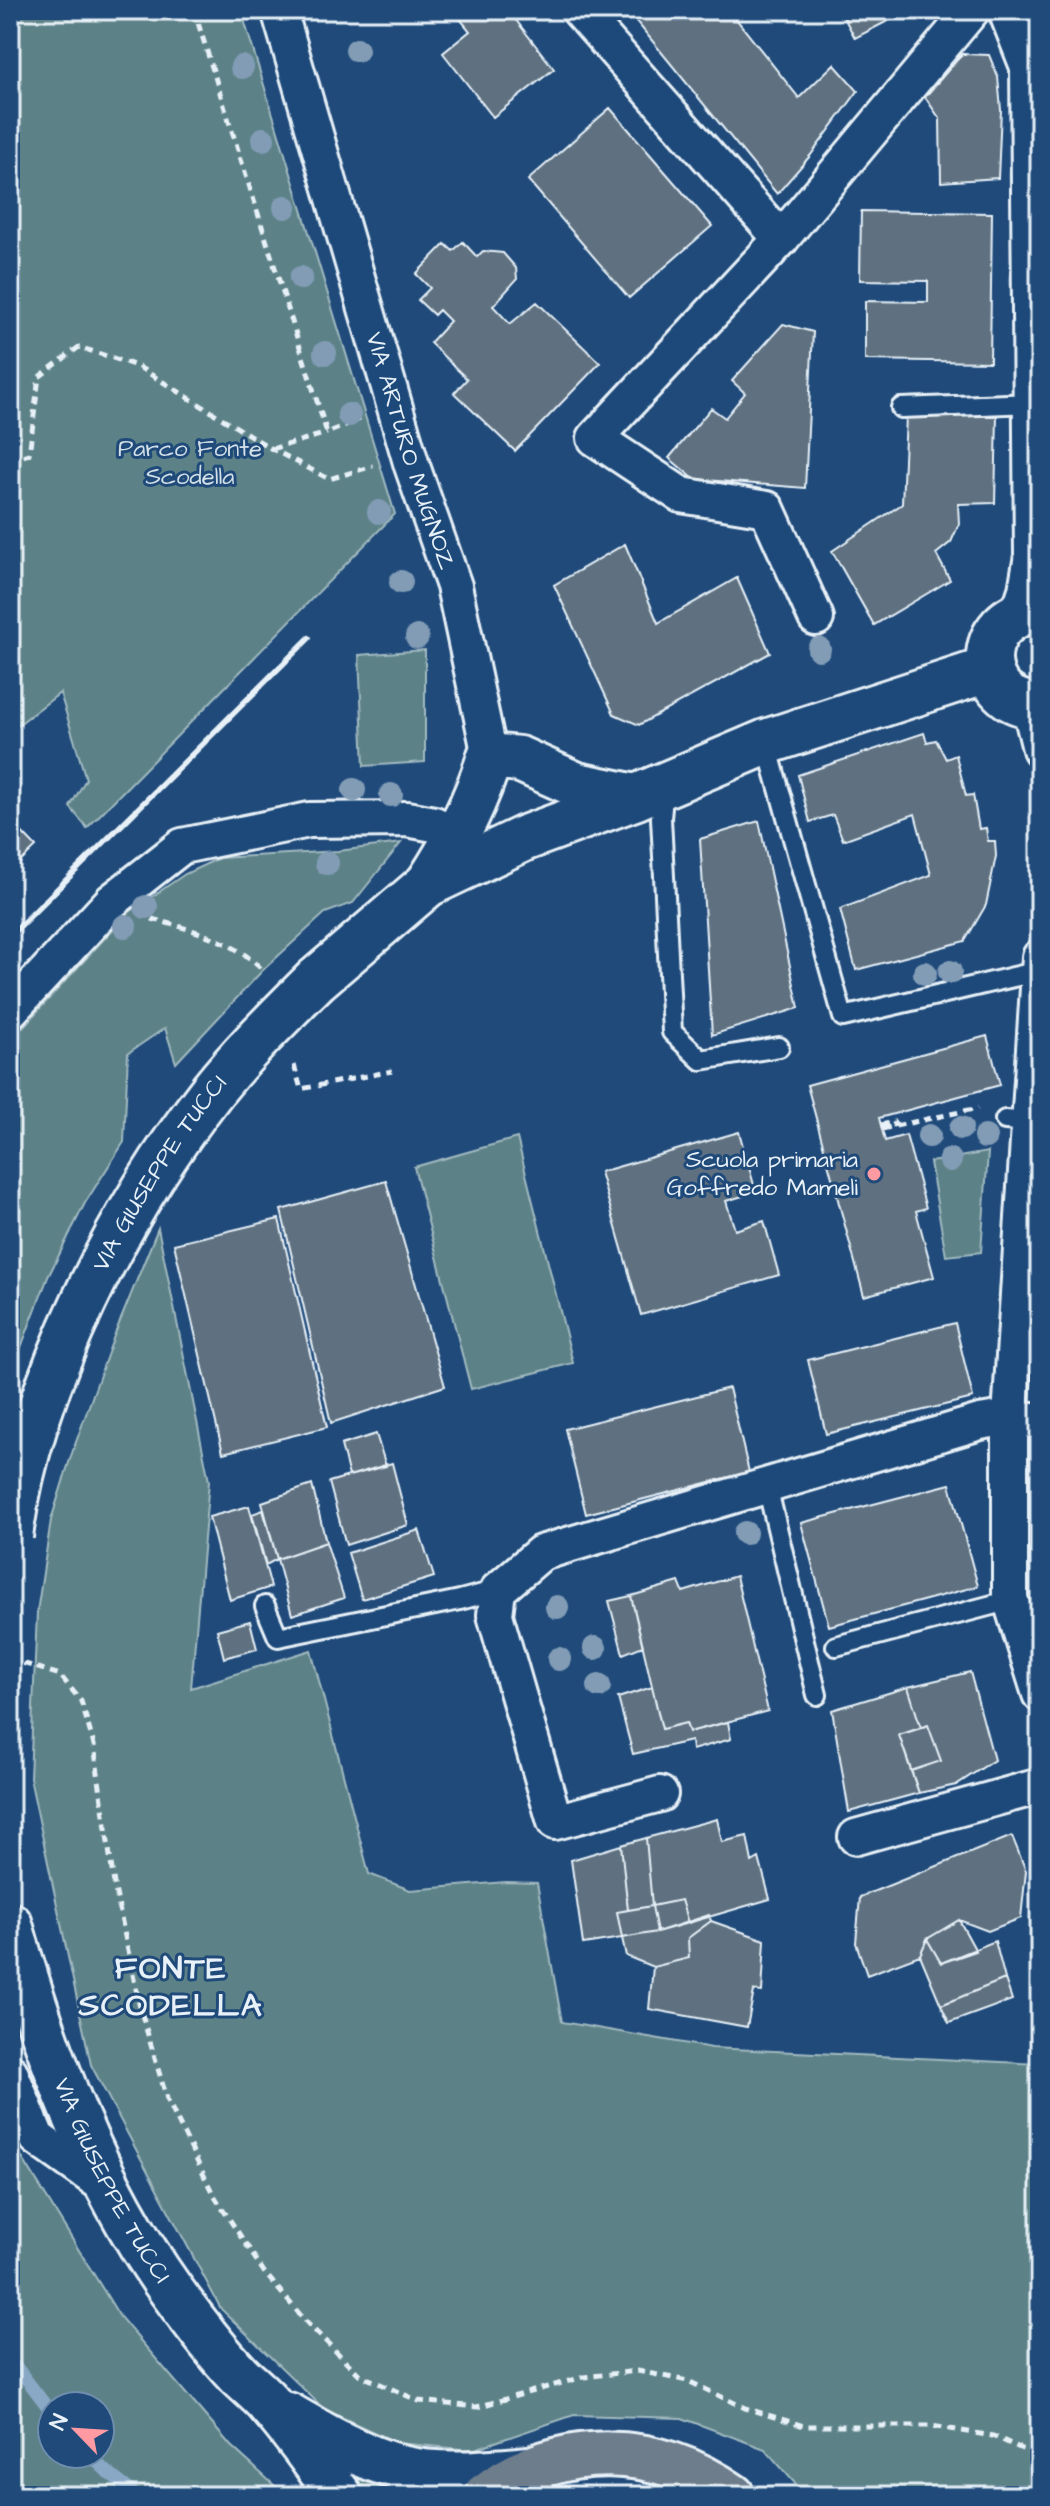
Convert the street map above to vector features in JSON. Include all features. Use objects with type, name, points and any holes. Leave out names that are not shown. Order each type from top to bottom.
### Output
[{"type":"main road","points":[[1011,10],[1033,66],[1037,209],[1038,562],[1031,591],[1032,611],[1012,617],[995,633],[989,650],[990,669],[1002,692],[1010,698],[1034,705]]},
{"type":"main road","points":[[428,884],[525,838],[650,791],[766,742],[990,669]]},
{"type":"main road","points":[[490,756],[519,759],[577,785],[650,791]]},
{"type":"main road","name":"VIA ARTURO MUGNOZ","points":[[428,884],[478,796],[490,756]]},
{"type":"main road","name":"VIA GIUSEPPE TUCCI","points":[[10,1536],[13,1512],[39,1411],[81,1308],[121,1229],[165,1157],[213,1090],[275,1021],[316,980],[428,884]]},
{"type":"main road","name":"VIA GIUSEPPE TUCCI","points":[[10,1925],[31,1999],[59,2078],[109,2189],[168,2287],[195,2323],[238,2374],[269,2404],[340,2496]]},
{"type":"main road","name":"VIA GIUSEPPE TUCCI","points":[[269,2404],[336,2443],[402,2468],[468,2474],[531,2469]]},
{"type":"main road","points":[[485,2496],[531,2469],[575,2456],[620,2454],[664,2461],[706,2478],[732,2496]]},
{"type":"street","name":"VIA ARTURO MUGNOZ","points":[[279,10],[412,466],[454,586],[490,756]]},
{"type":"street","points":[[579,10],[781,239]]},
{"type":"street","points":[[816,618],[767,509],[681,495],[595,438],[781,239],[972,10]]},
{"type":"street","points":[[1034,705],[1040,749]]},
{"type":"street","points":[[10,1011],[112,901],[182,846],[309,820],[407,819],[434,824],[458,835]]},
{"type":"street","points":[[1040,957],[1017,1121],[1025,1419],[1010,1598],[1040,1694]]},
{"type":"street","points":[[660,1794],[555,1822],[495,1615],[498,1590],[541,1553],[980,1422],[1025,1419]]},
{"type":"street","points":[[856,1837],[1040,1786]]},
{"type":"street","points":[[10,2072],[37,2138],[109,2189]]},
{"type":"lane","points":[[901,408],[1036,403]]},
{"type":"lane","points":[[766,742],[843,1017],[1040,971]]},
{"type":"lane","points":[[650,791],[661,818],[672,1032],[701,1060],[779,1047]]},
{"type":"lane","points":[[767,1486],[817,1695]]},
{"type":"lane","points":[[265,1606],[278,1637],[431,1607],[498,1590]]},
{"type":"lane","points":[[836,1646],[1010,1598]]},
{"type":"path","points":[[194,10],[327,433]]},
{"type":"path","points":[[10,460],[29,454],[39,377],[79,347],[137,366],[272,449],[329,479],[374,466]]},
{"type":"path","points":[[272,449],[327,433],[371,414]]},
{"type":"path","points":[[881,1127],[895,1127],[985,1106]]},
{"type":"path","points":[[10,1659],[60,1675],[81,1701],[94,1745],[114,1884],[140,2008],[167,2099],[213,2194],[264,2272],[308,2324],[360,2375],[419,2401],[477,2407],[583,2377],[638,2371],[688,2381],[745,2408],[804,2426],[931,2426],[993,2436],[1040,2457]]},
{"type":"green space","name":"Parco Fonte Scodella","points":[[10,10],[241,10],[395,514],[87,828],[70,807],[86,779],[60,693],[10,731]]},
{"type":"green space","points":[[425,650],[425,762],[364,766],[359,655]]},
{"type":"green space","points":[[401,843],[353,903],[325,913],[263,970],[176,1063],[165,1028],[128,1053],[124,1142],[85,1203],[48,1277],[10,1376],[10,1041],[128,913],[185,874],[219,858],[338,851]]},
{"type":"green space","points":[[517,1138],[573,1363],[471,1389],[414,1167]]},
{"type":"green space","points":[[988,1152],[981,1252],[946,1256],[930,1162]]},
{"type":"green space","points":[[158,1228],[209,1481],[191,1688],[311,1650],[369,1874],[410,1890],[506,1882],[537,1883],[562,2022],[712,2048],[1040,2064],[1040,2496],[806,2496],[765,2449],[682,2418],[574,2415],[472,2450],[397,2443],[324,2409],[221,2309],[91,2065],[30,1778],[37,1612],[51,1520],[114,1336]]},
{"type":"green space","points":[[10,2138],[120,2317],[231,2446],[286,2496],[10,2496]]},
{"type":"green space","points":[[357,2474],[432,2491],[427,2496],[363,2496],[351,2483]]},
{"type":"building","points":[[453,10],[508,10],[554,69],[493,117],[443,53],[470,31]]},
{"type":"building","points":[[627,10],[729,10],[799,98],[834,64],[858,91],[810,156],[777,194]]},
{"type":"building","points":[[840,10],[909,10],[855,38]]},
{"type":"building","points":[[962,54],[989,55],[998,77],[1001,110],[998,178],[941,182],[940,119],[925,97]]},
{"type":"building","points":[[610,108],[712,226],[629,298],[528,180]]},
{"type":"building","points":[[861,211],[992,213],[990,362],[865,360],[865,301],[928,302],[928,281],[860,280]]},
{"type":"building","points":[[463,242],[477,257],[483,251],[503,253],[516,268],[517,279],[493,306],[510,324],[537,302],[600,363],[515,451],[454,393],[467,379],[430,343],[450,321],[439,310],[434,315],[418,300],[430,288],[416,274],[445,244],[453,251]]},
{"type":"building","points":[[783,324],[813,332],[805,488],[694,479],[669,458],[711,408],[725,418],[745,393],[732,381]]},
{"type":"building","points":[[906,416],[997,416],[995,503],[958,504],[959,524],[951,542],[936,554],[950,580],[874,625],[832,551],[902,504]]},
{"type":"building","points":[[625,544],[658,623],[737,578],[770,653],[639,725],[614,714],[554,585]]},
{"type":"building","points":[[924,733],[927,742],[936,740],[946,759],[956,755],[966,796],[973,795],[979,829],[986,828],[988,841],[995,841],[996,856],[986,905],[965,941],[856,970],[840,909],[931,875],[915,814],[843,840],[833,815],[810,822],[798,775]]},
{"type":"building","points":[[10,820],[36,847],[10,872]]},
{"type":"building","points":[[759,821],[799,1008],[712,1035],[700,839]]},
{"type":"building","name":"Scuola primaria Goffredo Mameli","points":[[987,1036],[1000,1085],[879,1118],[885,1141],[906,1135],[926,1208],[916,1211],[934,1277],[864,1296],[807,1085]]},
{"type":"building","points":[[739,1132],[756,1192],[726,1201],[735,1230],[764,1221],[779,1275],[641,1315],[600,1172]]},
{"type":"building","points":[[386,1181],[445,1386],[331,1423],[281,1210]]},
{"type":"building","points":[[279,1219],[327,1427],[223,1453],[174,1244]]},
{"type":"building","points":[[955,1323],[973,1398],[826,1434],[808,1360]]},
{"type":"building","points":[[729,1388],[749,1472],[586,1514],[565,1429]]},
{"type":"building","points":[[376,1434],[386,1466],[349,1476],[341,1445]]},
{"type":"building","points":[[392,1463],[408,1525],[346,1545],[329,1482]]},
{"type":"building","points":[[950,1484],[978,1586],[829,1626],[801,1523]]},
{"type":"building","points":[[312,1485],[326,1542],[277,1559],[262,1502]]},
{"type":"building","points":[[249,1506],[271,1587],[230,1600],[209,1517]]},
{"type":"building","points":[[263,1510],[277,1559],[266,1565],[252,1514]]},
{"type":"building","points":[[419,1530],[434,1577],[362,1599],[348,1553]]},
{"type":"building","points":[[326,1542],[344,1598],[292,1615],[277,1559]]},
{"type":"building","points":[[736,1576],[768,1711],[689,1732],[686,1723],[662,1729],[631,1596],[679,1582],[683,1592]]},
{"type":"building","points":[[631,1596],[643,1646],[623,1654],[609,1601]]},
{"type":"building","points":[[250,1621],[257,1649],[224,1658],[217,1630]]},
{"type":"building","points":[[970,1672],[994,1760],[956,1785],[919,1793],[911,1771],[941,1761],[928,1725],[921,1728],[908,1687]]},
{"type":"building","points":[[652,1687],[662,1729],[686,1723],[689,1732],[728,1722],[731,1739],[692,1750],[691,1741],[633,1754],[618,1698]]},
{"type":"building","points":[[908,1687],[921,1728],[899,1735],[919,1793],[849,1812],[832,1710]]},
{"type":"building","points":[[928,1725],[941,1761],[911,1771],[899,1735]]},
{"type":"building","points":[[717,1819],[722,1842],[747,1836],[752,1862],[759,1858],[770,1899],[688,1923],[681,1900],[652,1906],[646,1838]]},
{"type":"building","points":[[1012,1836],[1026,1871],[1021,1918],[988,1931],[959,1920],[927,1939],[920,1955],[867,1975],[856,1943],[860,1897]]},
{"type":"building","points":[[646,1838],[652,1906],[628,1910],[621,1845]]},
{"type":"building","points":[[621,1845],[628,1910],[617,1912],[622,1938],[583,1944],[571,1860]]},
{"type":"building","points":[[681,1900],[688,1923],[657,1932],[652,1906]]},
{"type":"building","points":[[652,1906],[657,1932],[622,1938],[617,1912]]},
{"type":"building","points":[[709,1915],[711,1921],[688,1938],[689,1958],[653,1967],[626,1956],[622,1938],[657,1932]]},
{"type":"building","points":[[959,1920],[976,1951],[941,1963],[927,1939]]},
{"type":"building","points":[[711,1921],[765,1940],[762,1992],[754,1991],[747,2027],[649,2009],[653,1967],[689,1958],[688,1938]]},
{"type":"building","points":[[927,1939],[941,1963],[995,1941],[1005,1979],[941,2005],[920,1955]]},
{"type":"building","points":[[1005,1979],[1012,2000],[949,2023],[941,2005]]},
{"type":"waterway","points":[[10,2363],[16,2366],[36,2392]]},
{"type":"waterway","points":[[105,2470],[138,2496]]},
{"type":"railway","points":[[10,936],[309,638]]},
{"type":"place","name":"Scuola primaria Goffredo Mameli","points":[[874,1174]]},
{"type":"district","name":"FONTE SCODELLA","points":[[171,1986]]}]
